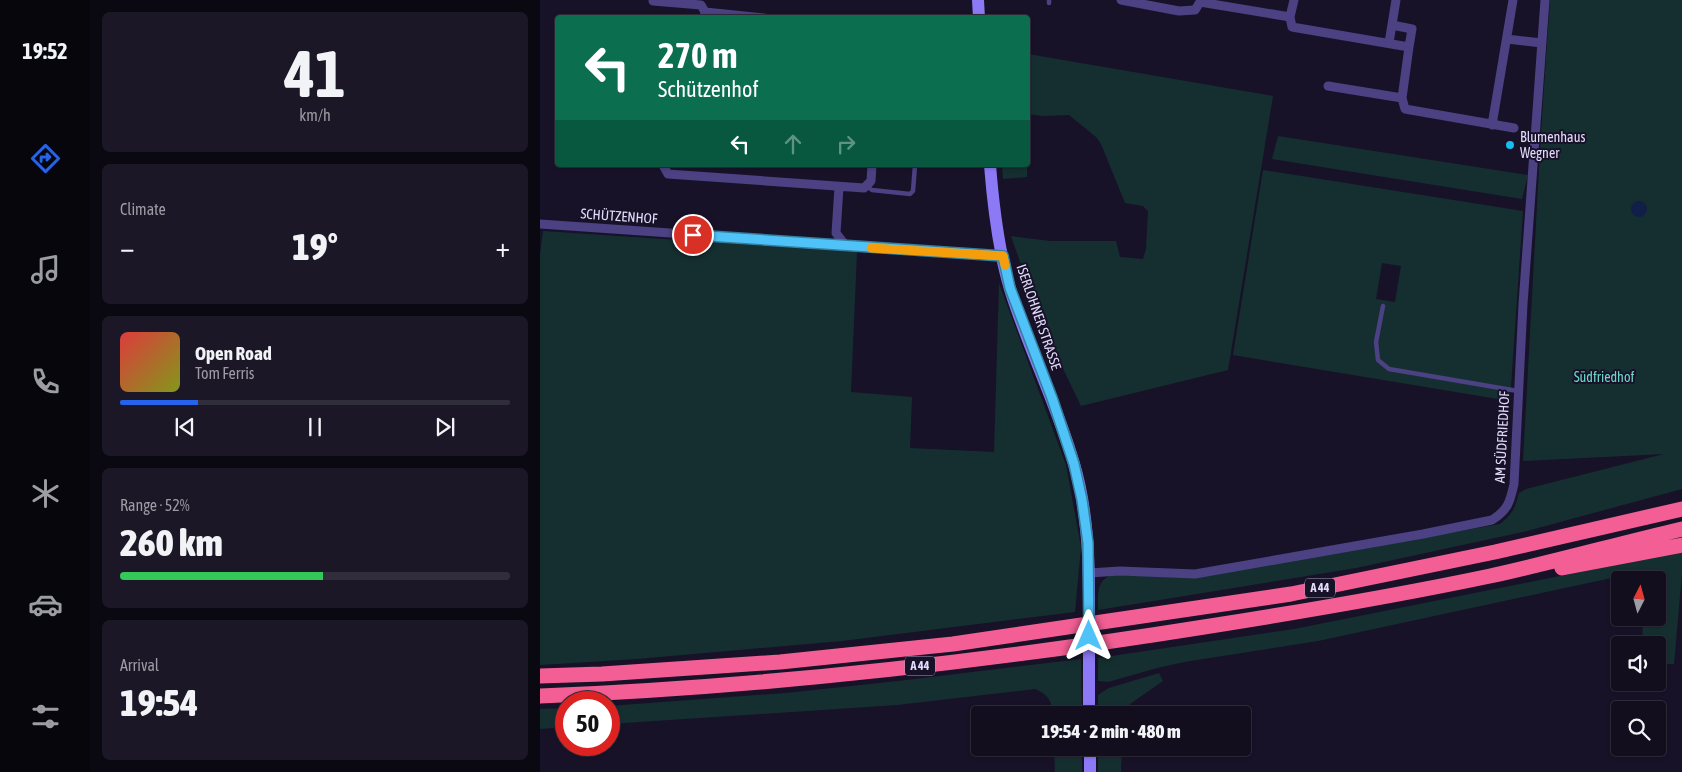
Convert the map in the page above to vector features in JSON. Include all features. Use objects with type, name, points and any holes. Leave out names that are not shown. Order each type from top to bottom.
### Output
[{"type":"highway","name":"A 44","points":[[540,676],[602,674],[780,662],[963,643],[1291,594],[1494,552],[1682,509]]},
{"type":"highway","name":"A 44","points":[[540,696],[605,694],[785,681],[967,661],[1110,642],[1278,615],[1491,576],[1682,529]]},
{"type":"highway","points":[[1491,576],[1535,573],[1682,545]]},
{"type":"main road","points":[[978,0],[979,15]]},
{"type":"main road","name":"ISERLOHNER STRASSE","points":[[990,167],[992,191],[1010,288],[1052,398],[1074,464],[1082,500],[1088,543],[1089,572],[1089,706]]},
{"type":"main road","points":[[1090,756],[1090,772]]},
{"type":"street","points":[[1121,0],[1179,11],[1195,10],[1200,1],[1290,17]]},
{"type":"street","points":[[1294,0],[1290,17],[1292,27],[1409,47]]},
{"type":"street","points":[[1389,43],[1396,0]]},
{"type":"street","points":[[1492,125],[1513,0]]},
{"type":"street","name":"AM SÜDFRIEDHOF","points":[[1089,572],[1120,571],[1195,574],[1492,520],[1508,508],[1514,484],[1518,391],[1545,0]]},
{"type":"street","points":[[653,1],[701,5],[705,15]]},
{"type":"street","points":[[1392,26],[1412,29],[1402,98],[1404,109],[1514,128]]},
{"type":"street","points":[[1507,38],[1542,43]]},
{"type":"street","points":[[1328,86],[1402,98]]},
{"type":"street","points":[[664,167],[668,174],[864,188],[871,181],[872,167]]},
{"type":"street","points":[[839,187],[836,233],[846,246]]},
{"type":"street","name":"SCHÜTZENHOF","points":[[540,224],[1003,256]]},
{"type":"lane","points":[[866,186],[872,190],[910,194],[913,191],[915,167]]},
{"type":"lane","points":[[1383,306],[1376,342],[1378,360],[1389,369],[1518,391]]},
{"type":"green space","name":"Südfriedhof","points":[[1550,0],[1682,0],[1682,489],[1527,531],[1356,568],[1098,610],[1099,588],[1103,580],[1113,575],[1197,577],[1500,524],[1512,511],[1519,493],[1526,489],[1664,454],[1523,461]]},
{"type":"green space","points":[[1030,54],[1273,96],[1228,370],[1081,406],[1043,327],[1011,236],[1050,241],[1116,241],[1120,257],[1143,259],[1146,249],[1148,211],[1143,206],[1125,203],[1101,144],[1096,137],[1069,115],[1030,114]]},
{"type":"green space","points":[[1278,136],[1528,175],[1522,199],[1272,159]]},
{"type":"green space","points":[[1002,167],[1027,167],[1027,177],[1003,179]]},
{"type":"green space","points":[[1263,170],[1523,211],[1510,401],[1233,355]],"holes":[[[1382,263],[1401,266],[1395,302],[1376,299]]]},
{"type":"green space","points":[[543,231],[857,252],[851,392],[912,397],[910,448],[994,452],[999,283],[1066,465],[1081,547],[1075,612],[842,641],[637,659],[540,665],[540,255]]},
{"type":"green space","points":[[1682,549],[1682,573],[1674,664],[1666,664],[1666,636],[1642,636],[1643,626],[1666,626],[1666,571],[1611,571],[1611,578],[1318,641],[1184,662],[1108,682],[1098,681],[1098,658],[1294,629],[1620,564]]},
{"type":"green space","points":[[1081,659],[1082,706],[1052,706],[1043,693],[1035,689],[897,705],[620,723],[620,705],[786,693]]},
{"type":"green space","points":[[1159,673],[1163,681],[1129,706],[1098,706],[1098,695],[1109,688]]},
{"type":"green space","points":[[555,708],[555,728],[540,729],[540,709]]},
{"type":"green space","points":[[1054,756],[1082,756],[1082,772],[1055,772]]},
{"type":"green space","points":[[1098,756],[1122,756],[1121,772],[1098,772]]},
{"type":"water","points":[[1639,201],[1645,203],[1647,209],[1645,215],[1639,217],[1633,215],[1631,209],[1633,203]]},
{"type":"slow traffic","points":[[871,248],[1003,256],[1005,265]]},
{"type":"place","name":"Blumenhaus Wegner","points":[[1510,145]]},
{"type":"route","points":[[693,235],[1003,256],[1010,288],[1021,321],[1052,398],[1074,464],[1082,500],[1088,543],[1089,636]]}]
